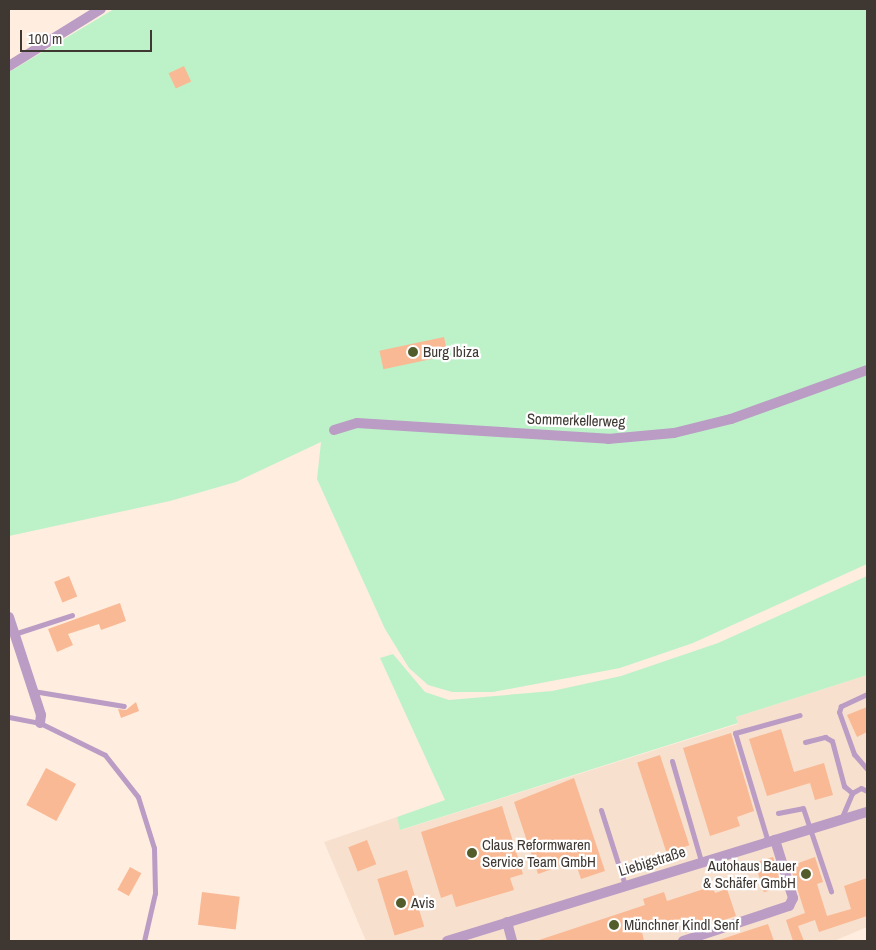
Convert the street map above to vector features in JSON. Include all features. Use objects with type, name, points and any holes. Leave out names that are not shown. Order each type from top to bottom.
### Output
[{"type":"street","points":[[9,66],[101,9]]},
{"type":"street","name":"Sommerkellerweg","points":[[334,430],[357,424],[608,439],[674,433],[731,419],[867,370]]},
{"type":"street","points":[[9,617],[33,690],[40,722]]},
{"type":"street","name":"Liebigstraße","points":[[447,941],[771,841],[842,816],[867,812]]},
{"type":"street","points":[[683,941],[790,906],[793,898],[771,841]]},
{"type":"street","points":[[507,922],[512,941]]},
{"type":"lane","points":[[14,634],[72,615]]},
{"type":"lane","points":[[33,690],[124,706]]},
{"type":"lane","points":[[867,694],[841,706],[839,712],[854,754],[867,769]]},
{"type":"lane","points":[[771,841],[735,733],[800,714]]},
{"type":"lane","points":[[9,717],[40,722],[105,755],[138,798],[154,848],[155,893],[144,941]]},
{"type":"lane","points":[[805,742],[825,737],[832,741],[844,786],[852,793]]},
{"type":"lane","points":[[672,761],[701,862]]},
{"type":"lane","points":[[852,793],[867,789]]},
{"type":"lane","points":[[842,816],[852,793]]},
{"type":"lane","points":[[778,812],[799,806],[811,828],[831,892]]},
{"type":"lane","points":[[601,810],[625,885]]},
{"type":"shaded area","points":[[867,675],[867,927],[834,941],[366,941],[324,842],[397,817],[401,830],[738,724],[736,717]]},
{"type":"green space","points":[[114,9],[867,9],[867,564],[693,643],[620,668],[493,692],[452,692],[428,685],[409,668],[385,629],[317,479],[321,442],[236,482],[170,501],[9,536],[9,72]]},
{"type":"green space","points":[[867,576],[867,675],[736,717],[738,723],[400,830],[397,817],[445,800],[380,658],[393,654],[425,692],[449,700],[552,691],[621,676],[718,643]]},
{"type":"building","points":[[184,66],[191,81],[176,89],[169,73]]},
{"type":"building","name":"Burg Ibiza","points":[[444,337],[448,356],[383,369],[379,351]]},
{"type":"building","points":[[69,576],[77,596],[62,602],[54,582]]},
{"type":"building","points":[[120,603],[126,621],[101,630],[99,624],[68,634],[73,645],[57,652],[48,629]]},
{"type":"building","points":[[136,702],[139,711],[121,718],[118,709],[126,710]]},
{"type":"building","points":[[867,707],[867,732],[857,737],[847,715]]},
{"type":"building","points":[[781,729],[794,772],[824,763],[833,795],[815,800],[810,783],[767,796],[749,739]]},
{"type":"building","points":[[731,733],[754,811],[737,817],[740,826],[710,836],[683,748]]},
{"type":"building","points":[[660,755],[689,845],[667,853],[637,762]]},
{"type":"building","points":[[46,768],[76,784],[56,821],[26,805]]},
{"type":"building","points":[[574,778],[605,871],[581,879],[575,861],[538,874],[514,802]]},
{"type":"building","name":"Claus Reformwaren Service Team GmbH","points":[[502,806],[523,874],[510,878],[514,890],[456,907],[452,894],[441,898],[421,832]]},
{"type":"building","points":[[367,840],[376,864],[358,871],[348,847]]},
{"type":"building","points":[[773,857],[782,887],[764,892],[755,863]]},
{"type":"building","points":[[815,857],[823,882],[817,884],[827,916],[851,909],[844,886],[867,878],[867,916],[819,932],[815,920],[798,926],[804,941],[793,941],[786,920],[805,913],[790,866]]},
{"type":"building","points":[[130,867],[141,873],[129,896],[117,890]]},
{"type":"building","name":"Avis","points":[[407,870],[424,926],[395,935],[377,879]]},
{"type":"building","points":[[713,886],[715,893],[727,889],[736,916],[685,933],[680,919],[642,932],[644,941],[536,941],[645,905],[643,899],[664,892],[667,901]]},
{"type":"building","points":[[202,892],[240,897],[236,929],[198,925]]},
{"type":"building","points":[[768,924],[774,941],[719,941],[719,940]]},
{"type":"place","name":"Burg Ibiza","points":[[413,352]]},
{"type":"place","name":"Claus Reformwaren Service Team GmbH","points":[[472,853]]},
{"type":"place","name":"Autohaus Bauer & Schäfer GmbH","points":[[806,874]]},
{"type":"place","name":"Avis","points":[[401,903]]},
{"type":"place","name":"Münchner Kindl Senf","points":[[614,925]]}]
